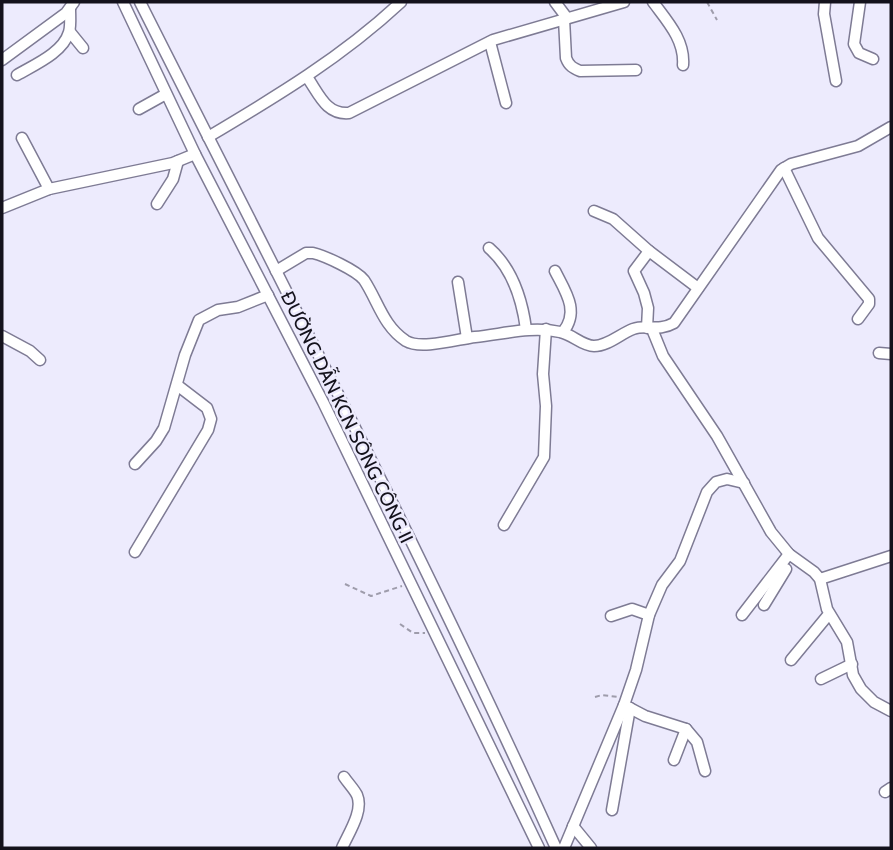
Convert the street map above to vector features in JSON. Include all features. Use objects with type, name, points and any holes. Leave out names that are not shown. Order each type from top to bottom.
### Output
[{"type":"street","name":"ĐƯỜNG DẪN KCN SÔNG CÔNG II","points":[[123,2],[195,154],[323,402],[539,848]]},
{"type":"street","name":"ĐƯỜNG DẪN KCN SÔNG CÔNG II","points":[[140,2],[512,750],[556,848]]},
{"type":"street","points":[[208,137],[307,78],[401,2]]},
{"type":"street","points":[[555,2],[566,19],[568,64],[580,71],[636,70]]},
{"type":"street","points":[[307,78],[329,108],[338,114],[349,113],[509,34],[624,2]]},
{"type":"street","points":[[653,2],[667,20],[682,48],[683,65]]},
{"type":"street","points":[[825,2],[824,15],[836,81]]},
{"type":"street","points":[[860,2],[854,44],[859,52],[873,59]]},
{"type":"street","points":[[17,75],[60,47],[70,32],[72,6]]},
{"type":"street","points":[[2,60],[72,6]]},
{"type":"street","points":[[70,32],[83,48]]},
{"type":"street","points":[[490,42],[506,103]]},
{"type":"street","points":[[139,109],[166,93]]},
{"type":"street","points":[[276,271],[306,253],[323,256],[359,275],[383,318],[406,341],[416,344],[526,329],[546,329],[563,332],[590,346],[601,345],[634,329],[665,328],[674,323],[784,168],[858,146],[891,127]]},
{"type":"street","points":[[22,138],[49,189]]},
{"type":"street","points":[[2,208],[49,189],[195,154]]},
{"type":"street","points":[[157,204],[173,179],[178,160]]},
{"type":"street","points":[[784,168],[818,238],[869,299],[869,304],[859,319]]},
{"type":"street","points":[[594,211],[613,219],[649,251],[698,288]]},
{"type":"street","points":[[489,248],[502,259],[516,288],[526,329]]},
{"type":"street","points":[[649,251],[634,271],[648,308],[649,329],[670,368],[718,436],[771,532],[791,555],[820,579],[829,614],[847,642],[853,675],[860,689],[874,702],[891,711]]},
{"type":"street","points":[[555,271],[570,300],[569,325],[563,332]]},
{"type":"street","points":[[458,282],[467,338]]},
{"type":"street","points":[[135,464],[164,428],[185,355],[200,320],[218,310],[238,307],[268,295]]},
{"type":"street","points":[[504,525],[544,457],[546,406],[543,374],[546,329]]},
{"type":"street","points":[[2,336],[30,351],[40,360]]},
{"type":"street","points":[[879,353],[891,354]]},
{"type":"street","points":[[135,552],[180,480],[210,423],[207,408],[177,385]]},
{"type":"street","points":[[564,848],[626,705],[649,615],[662,585],[680,561],[707,492],[716,482],[727,479],[744,483]]},
{"type":"street","points":[[764,605],[791,555]]},
{"type":"street","points":[[743,615],[791,555]]},
{"type":"street","points":[[820,579],[891,556]]},
{"type":"street","points":[[611,616],[632,610],[649,615]]},
{"type":"street","points":[[790,660],[829,614]]},
{"type":"street","points":[[821,679],[852,664]]},
{"type":"street","points":[[626,705],[645,716],[686,729],[697,741],[705,771]]},
{"type":"street","points":[[612,810],[626,705]]},
{"type":"street","points":[[674,760],[686,729]]},
{"type":"street","points":[[495,758],[512,750]]},
{"type":"street","points":[[342,848],[358,813],[359,804],[357,795],[344,777]]},
{"type":"street","points":[[573,826],[591,848]]},
{"type":"path","points":[[707,2],[717,20]]},
{"type":"path","points":[[345,584],[371,596],[409,583]]},
{"type":"path","points":[[400,624],[413,633],[433,632]]},
{"type":"path","points":[[595,697],[612,695],[626,705]]}]
